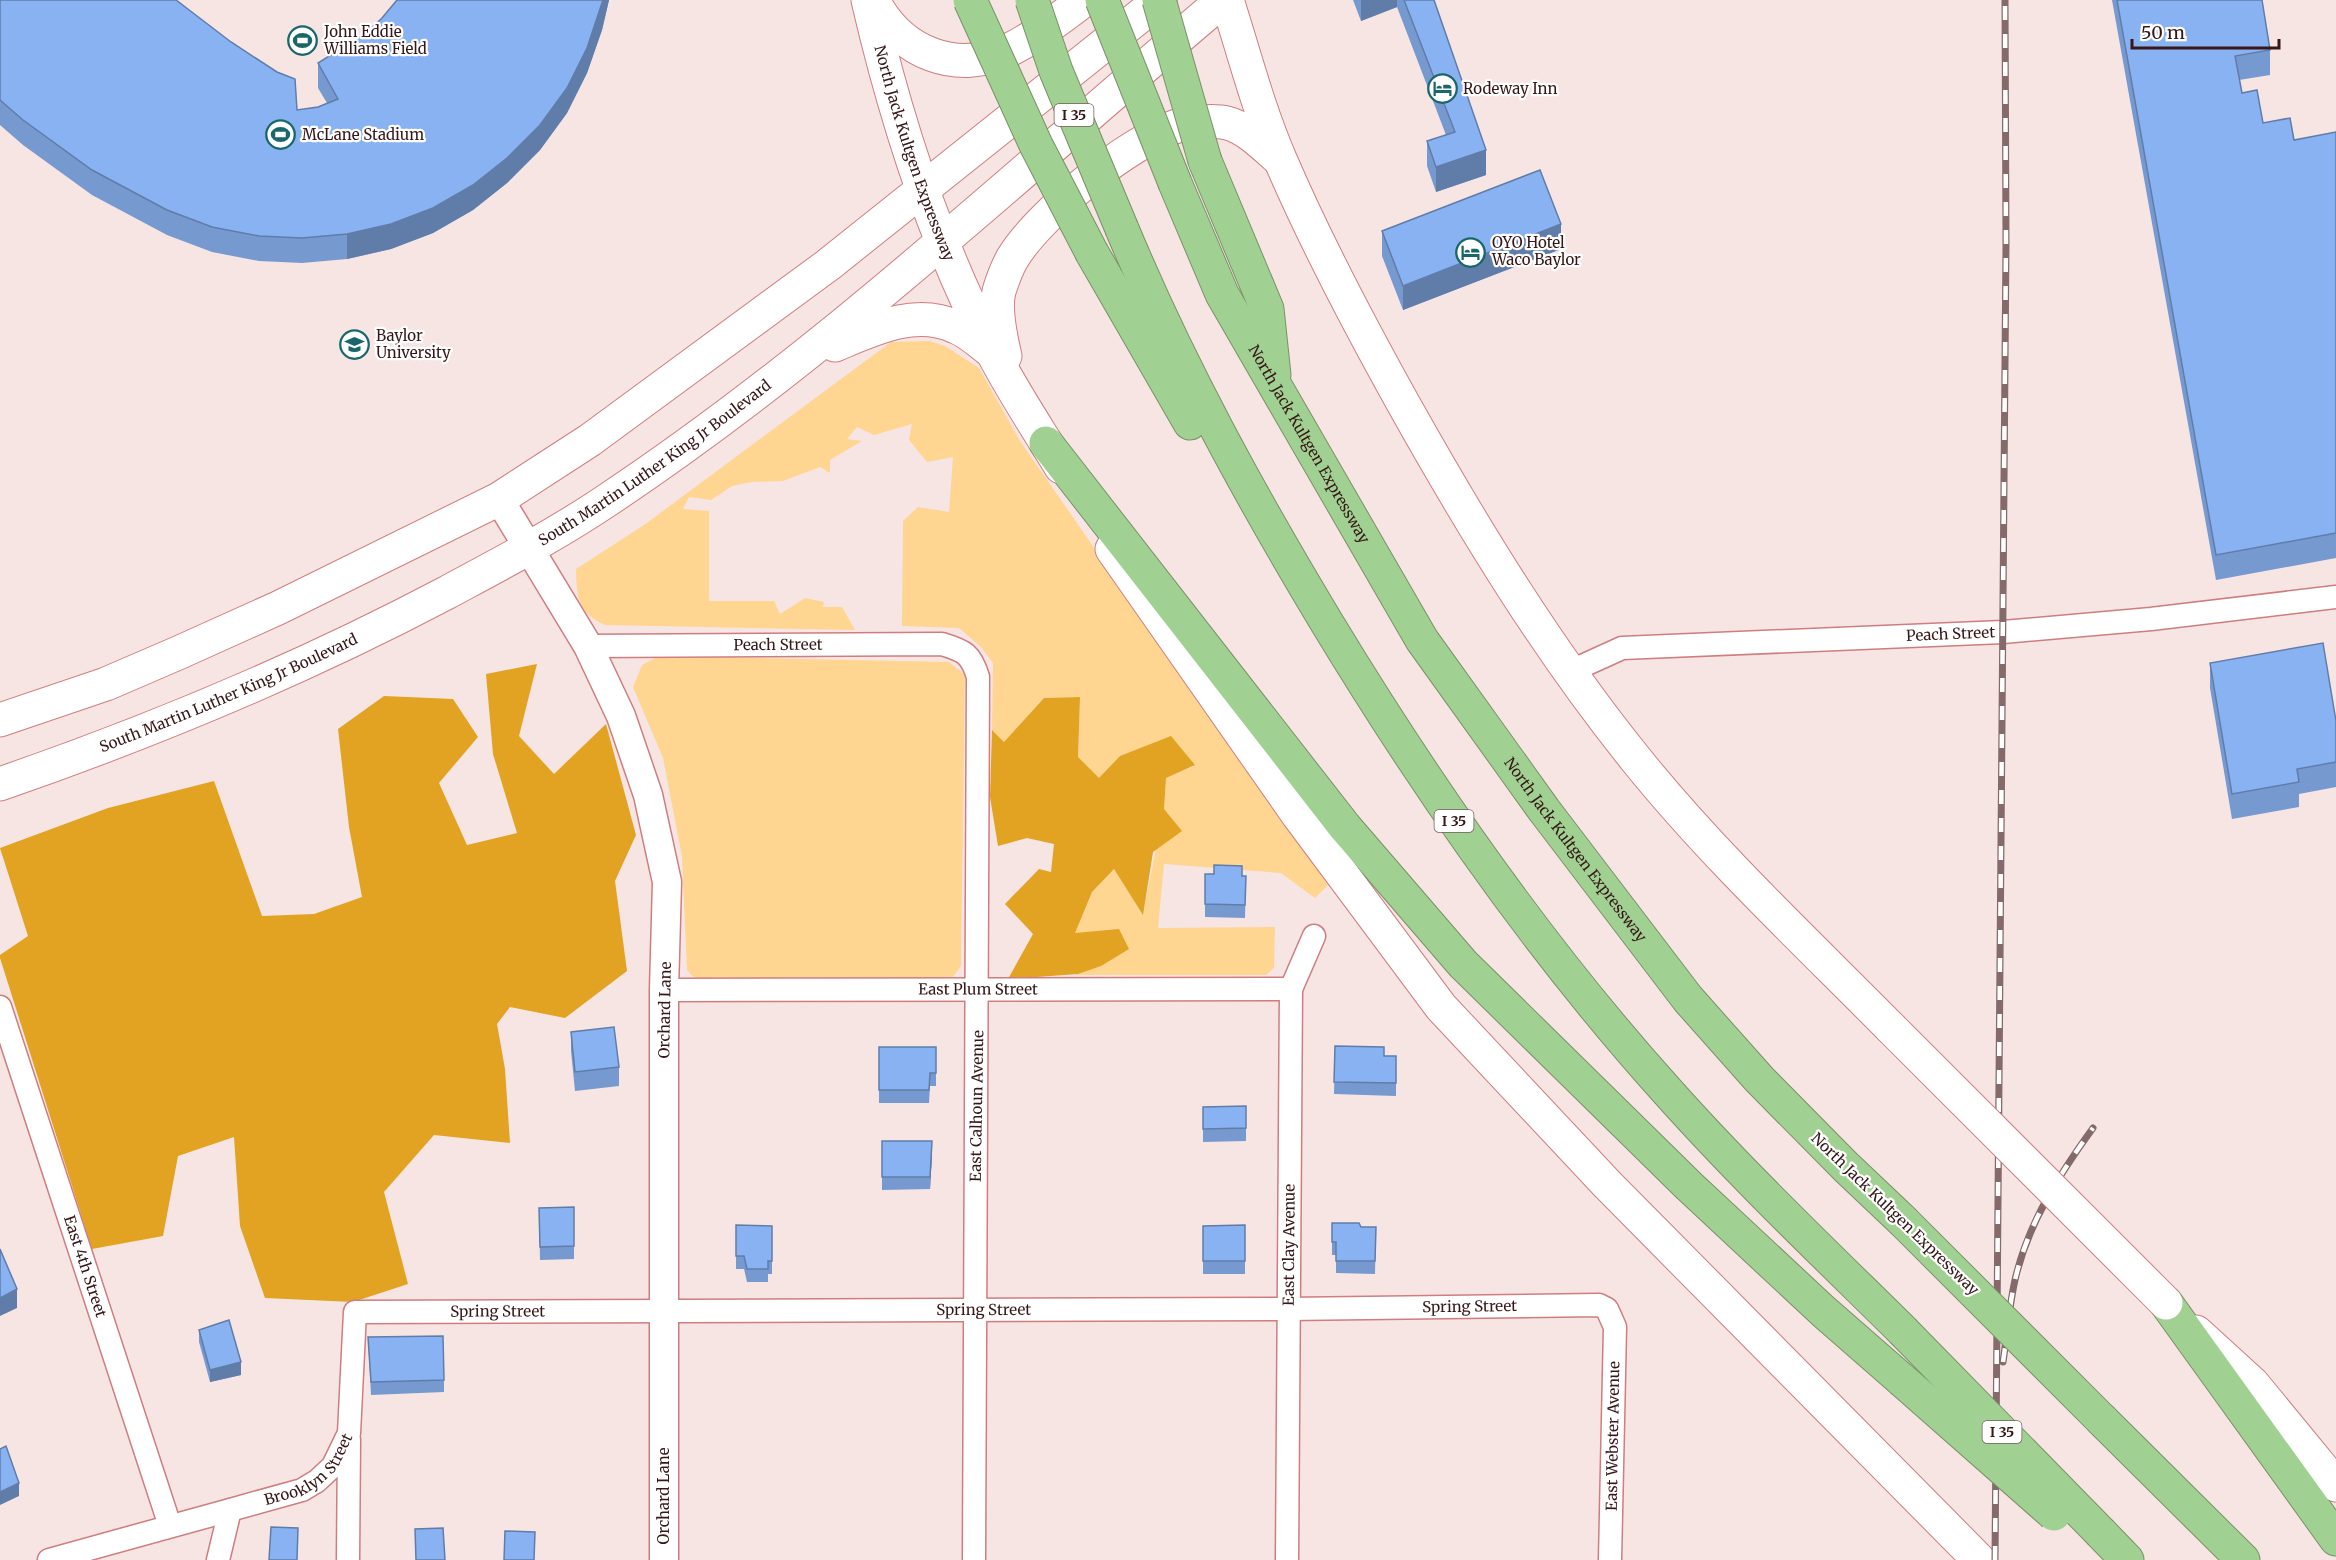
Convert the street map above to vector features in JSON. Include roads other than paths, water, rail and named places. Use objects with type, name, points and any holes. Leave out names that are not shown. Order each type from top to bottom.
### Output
[{"type":"highway","points":[[970,0],[1036,146],[1092,253],[1165,382],[1235,495],[1371,695]]},
{"type":"highway","name":"I 35","points":[[1032,0],[1056,71],[1122,228],[1195,391],[1244,482],[1371,695],[1481,861],[1660,1083],[1903,1331],[2109,1552]]},
{"type":"highway","name":"North Jack Kultgen Expressway","points":[[1102,0],[1222,294],[1276,391],[1422,640],[1639,938],[1688,999],[1760,1080],[2243,1560]]},
{"type":"highway","points":[[1159,0],[1205,161],[1267,309],[1276,391]]},
{"type":"highway","points":[[1046,443],[1345,827],[1463,964],[1672,1170],[1822,1311],[2109,1552]]},
{"type":"highway","points":[[2166,1303],[2336,1539]]},
{"type":"main road","name":"North Jack Kultgen Expressway","points":[[868,0],[882,62],[923,191],[991,351],[1126,572],[1298,815],[1441,1007],[1607,1184],[1979,1560]]},
{"type":"main road","points":[[873,0],[897,35],[920,49],[945,59],[971,61],[1009,50],[1052,24],[1084,0]]},
{"type":"main road","points":[[0,720],[106,684],[178,653],[288,603],[499,499],[590,440],[684,373],[923,191],[1159,0]]},
{"type":"main road","points":[[1225,0],[1280,160],[1331,269],[1429,449],[1510,584],[1569,672],[1639,764],[1719,854],[2166,1303],[2253,1384],[2336,1485]]},
{"type":"main road","name":"South Martin Luther King Jr Boulevard","points":[[0,784],[189,715],[413,610],[529,549],[679,451],[793,365],[869,305],[942,240],[1225,0]]},
{"type":"main road","points":[[1027,412],[1007,368],[1000,335],[999,291],[1012,258],[1044,219],[1113,161],[1150,137],[1178,125],[1226,123],[1250,134],[1280,160]]},
{"type":"main road","points":[[793,365],[872,330],[906,320],[929,319],[957,327],[991,351]]},
{"type":"street","name":"Orchard Lane","points":[[499,499],[588,646],[621,716],[648,795],[667,882],[664,990],[664,1560]]},
{"type":"street","name":"Peach Street","points":[[1569,672],[1622,648],[2003,632],[2151,619],[2336,597]]},
{"type":"street","name":"Peach Street","points":[[588,646],[942,644],[968,654]]},
{"type":"street","name":"East Calhoun Avenue","points":[[968,654],[978,677],[974,1560]]},
{"type":"street","name":"East Clay Avenue","points":[[1287,1560],[1291,989],[1314,936]]},
{"type":"street","name":"East Plum Street","points":[[664,990],[1291,989]]},
{"type":"street","name":"East 4th Street","points":[[0,1007],[170,1526]]},
{"type":"street","name":"Spring Street","points":[[355,1312],[1288,1310],[1599,1305],[1610,1314]]},
{"type":"street","name":"Brooklyn Street","points":[[230,1510],[289,1495],[317,1481],[333,1466],[349,1433],[355,1312]]},
{"type":"street","name":"East Webster Avenue","points":[[1610,1314],[1615,1327],[1610,1560]]},
{"type":"street","points":[[348,1560],[349,1433]]},
{"type":"street","points":[[49,1560],[230,1510],[218,1560]]},
{"type":"railway","points":[[1995,1560],[2006,243],[2005,0]]},
{"type":"railway","points":[[2003,1362],[2013,1290],[2028,1239],[2046,1200],[2093,1128]]},
{"type":"place","name":"John Eddie Williams Field","points":[[303,41]]},
{"type":"place","name":"Rodeway Inn","points":[[1442,89]]},
{"type":"place","name":"McLane Stadium","points":[[281,135]]},
{"type":"place","name":"OYO Hotel Waco Baylor","points":[[1471,252]]},
{"type":"place","name":"Baylor University","points":[[355,345]]}]
